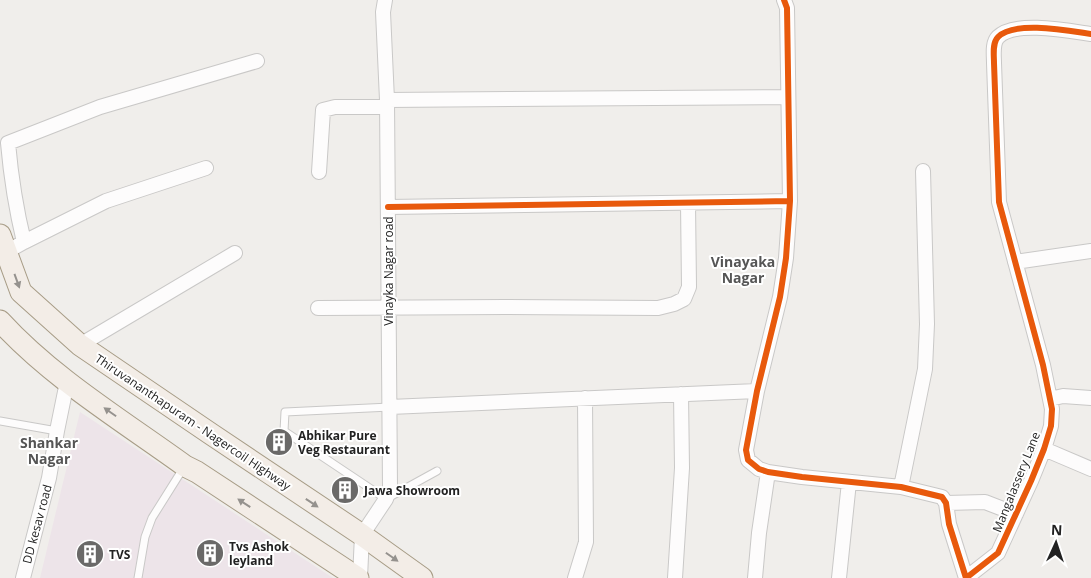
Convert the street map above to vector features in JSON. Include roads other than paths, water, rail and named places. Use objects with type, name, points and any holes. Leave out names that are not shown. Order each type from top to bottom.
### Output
[{"type":"main road","name":"Thiruvananthapuram - Nagercoil Highway","points":[[10,243],[21,292],[80,345],[422,578]]},
{"type":"main road","points":[[0,321],[18,341],[67,382],[185,466],[359,578]]},
{"type":"street","name":"Vinayka Nagar road","points":[[362,536],[386,498],[390,487],[387,103],[382,12],[385,0]]},
{"type":"street","points":[[784,0],[787,8],[790,201],[786,258],[782,287],[757,391],[746,450],[748,460],[759,469],[768,472],[901,488],[942,497],[946,503],[949,524],[966,578]]},
{"type":"street","name":"Mangalassery Lane","points":[[966,578],[998,553],[1044,449],[1051,426],[1052,409],[1043,365],[999,202],[994,45],[998,37],[1008,31],[1023,28],[1050,28],[1091,34]]},
{"type":"street","points":[[10,243],[16,208],[8,143],[100,107],[257,61]]},
{"type":"street","points":[[319,172],[323,110],[335,107],[387,103],[788,97]]},
{"type":"street","points":[[10,243],[106,202],[206,168]]},
{"type":"street","points":[[901,488],[925,369],[927,324],[923,171]]},
{"type":"street","points":[[388,207],[790,201]]},
{"type":"street","points":[[318,308],[658,308],[674,304],[684,299],[689,287],[688,203]]},
{"type":"street","points":[[1014,262],[1091,251]]},
{"type":"street","points":[[80,345],[236,253]]},
{"type":"street","name":"DD kesav road","points":[[23,578],[49,478],[67,382]]},
{"type":"street","points":[[390,407],[757,391]]},
{"type":"street","points":[[675,578],[682,468],[681,394]]},
{"type":"street","points":[[1050,399],[1064,396],[1091,398]]},
{"type":"street","points":[[575,578],[586,542],[585,398]]},
{"type":"street","points":[[1044,449],[1091,469]]},
{"type":"street","points":[[755,578],[768,472]]},
{"type":"street","points":[[839,578],[849,482]]},
{"type":"street","points":[[946,503],[985,502],[1016,514]]},
{"type":"street","points":[[359,578],[362,536]]},
{"type":"lane","points":[[390,407],[284,412],[284,431],[386,498],[437,471]]},
{"type":"lane","points":[[0,421],[57,431]]},
{"type":"lane","points":[[138,578],[145,537],[152,518],[185,466]]},
{"type":"place","name":"Abhikar Pure Veg Restaurant","points":[[279,442]]},
{"type":"place","name":"Jawa Showroom","points":[[345,490]]},
{"type":"place","name":"Tvs Ashok leyland","points":[[210,553]]},
{"type":"place","name":"TVS","points":[[90,554]]},
{"type":"district","name":"Vinayaka Nagar","points":[[743,270]]},
{"type":"district","name":"Shankar Nagar","points":[[49,450]]}]
